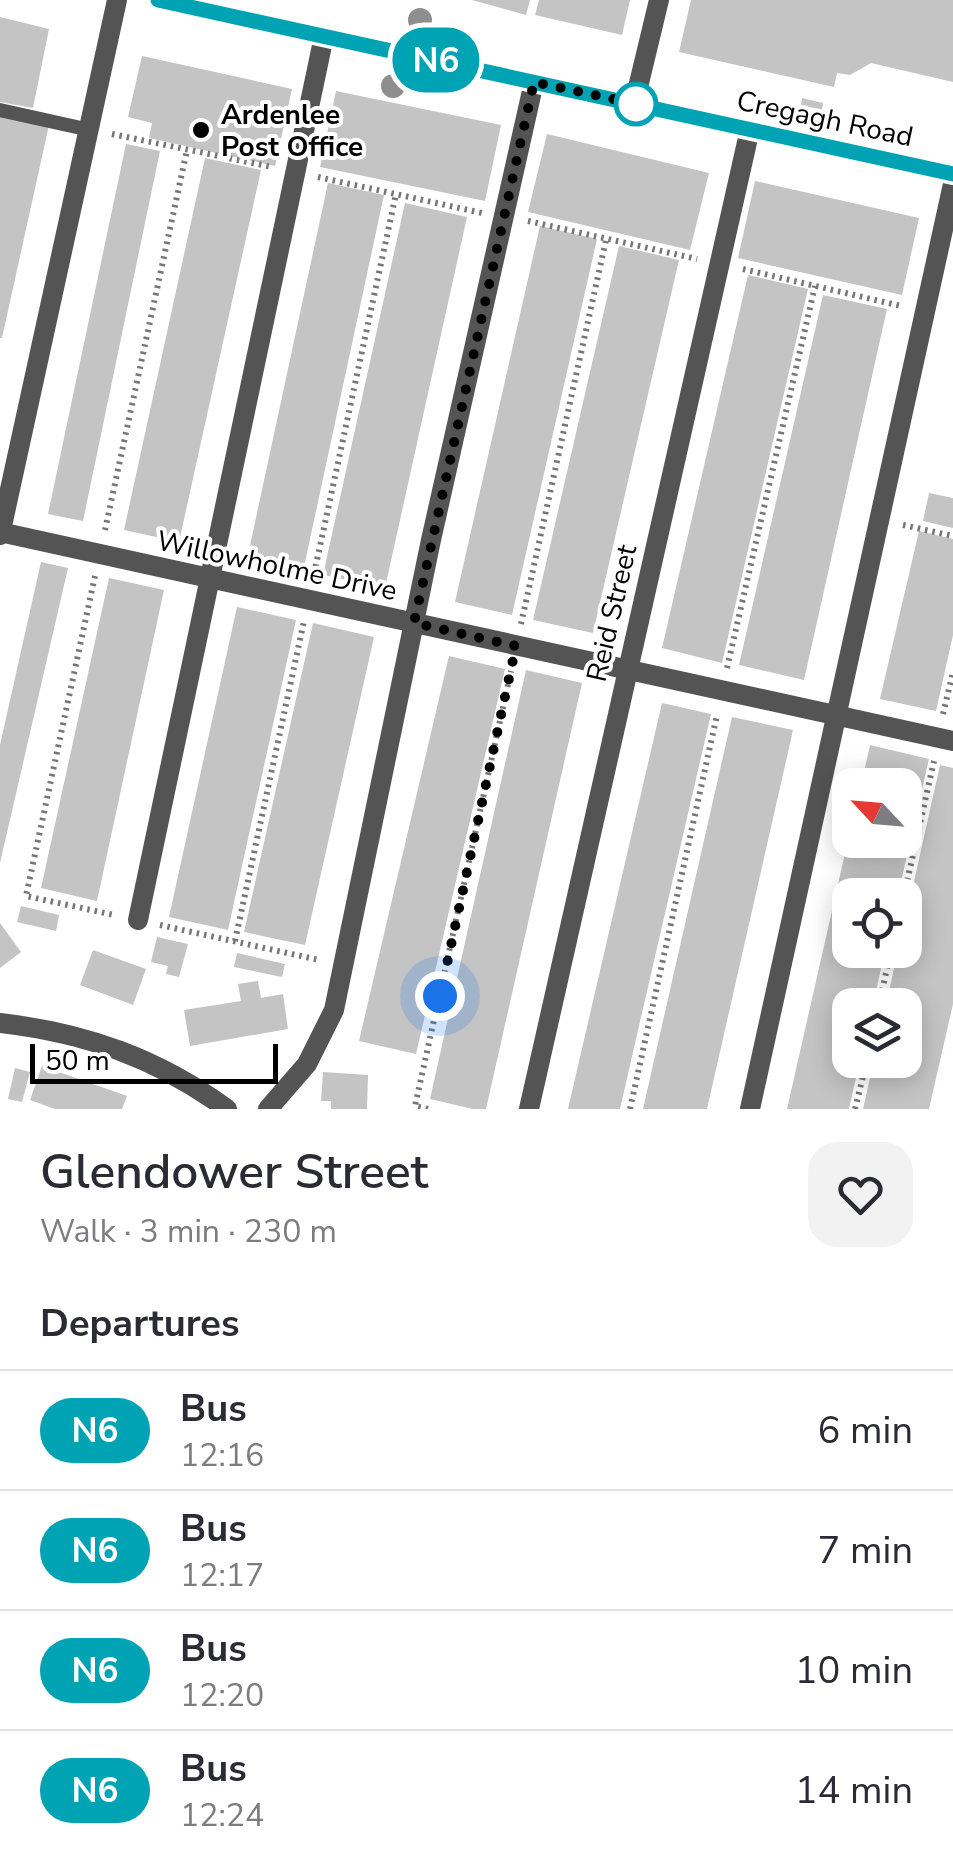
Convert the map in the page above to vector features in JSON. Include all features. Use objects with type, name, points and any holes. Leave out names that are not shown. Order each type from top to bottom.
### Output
[{"type":"street","points":[[0,533],[117,0]]},
{"type":"street","name":"Cregagh Road","points":[[158,0],[212,6],[324,36],[953,174]]},
{"type":"street","points":[[634,104],[658,0]]},
{"type":"street","points":[[138,920],[292,171],[324,36]]},
{"type":"street","points":[[268,1109],[307,1064],[334,1010],[414,623],[534,82]]},
{"type":"street","name":"Reid Street","points":[[529,1109],[750,130]]},
{"type":"street","points":[[750,1109],[882,521],[922,311],[953,184]]},
{"type":"street","name":"Willowholme Drive","points":[[0,533],[946,740]]},
{"type":"street","points":[[0,1024],[95,1040],[140,1056],[227,1109]]},
{"type":"lane","points":[[0,110],[90,130]]},
{"type":"path","points":[[90,130],[502,216],[922,311]]},
{"type":"path","points":[[234,941],[396,194]]},
{"type":"path","points":[[428,1109],[415,1106],[606,240]]},
{"type":"path","points":[[882,521],[953,536]]},
{"type":"path","points":[[909,878],[946,740],[953,672]]},
{"type":"path","points":[[138,920],[345,965]]},
{"type":"path","points":[[856,1109],[862,1078]]},
{"type":"building","points":[[472,0],[530,0],[526,15]]},
{"type":"building","points":[[539,0],[630,0],[622,35],[535,15]]},
{"type":"building","points":[[691,0],[953,0],[953,82],[871,63],[850,75],[837,73],[834,87],[679,52]]},
{"type":"building","points":[[0,17],[49,29],[33,108],[0,102]]},
{"type":"building","points":[[142,56],[292,89],[275,166],[149,138],[152,123],[128,117]]},
{"type":"building","points":[[336,91],[501,125],[485,201],[320,167]]},
{"type":"building","points":[[802,98],[823,103],[822,110],[801,105]]},
{"type":"building","points":[[0,115],[49,125],[2,338],[0,338]]},
{"type":"building","points":[[547,134],[709,173],[690,250],[528,212]]},
{"type":"building","points":[[126,144],[160,151],[83,521],[48,514]]},
{"type":"building","points":[[205,158],[261,170],[179,542],[124,530]]},
{"type":"building","points":[[755,181],[919,218],[902,295],[738,258]]},
{"type":"building","points":[[328,183],[384,195],[304,567],[248,555]]},
{"type":"building","points":[[405,203],[467,217],[385,588],[323,575]]},
{"type":"building","points":[[540,226],[597,239],[512,615],[455,602]]},
{"type":"building","points":[[619,246],[679,260],[593,633],[533,620]]},
{"type":"building","points":[[748,275],[808,289],[722,663],[662,648]]},
{"type":"building","points":[[823,295],[887,309],[804,680],[739,665]]},
{"type":"building","points":[[929,493],[953,498],[953,528],[923,521]]},
{"type":"building","points":[[919,531],[953,539],[953,635],[936,711],[880,699]]},
{"type":"building","points":[[41,562],[68,568],[0,863],[0,745]]},
{"type":"building","points":[[109,578],[164,590],[97,901],[41,888]]},
{"type":"building","points":[[237,607],[296,620],[228,930],[169,917]]},
{"type":"building","points":[[313,623],[374,637],[305,945],[244,932]]},
{"type":"building","points":[[449,656],[505,669],[416,1054],[359,1041]]},
{"type":"building","points":[[526,670],[582,683],[486,1109],[473,1109],[430,1099]]},
{"type":"building","points":[[662,703],[711,714],[620,1109],[568,1109]]},
{"type":"building","points":[[732,717],[793,730],[784,770],[707,1109],[643,1109]]},
{"type":"building","points":[[870,745],[929,759],[922,790],[922,768],[865,768]]},
{"type":"building","points":[[940,765],[953,768],[953,1004],[929,1109],[863,1109],[870,1078],[922,1078],[922,988],[890,988],[894,968],[922,968],[922,878],[915,878]]},
{"type":"building","points":[[844,858],[906,858],[902,878],[839,878]]},
{"type":"building","points":[[21,906],[59,915],[56,931],[17,922]]},
{"type":"building","points":[[832,911],[832,968],[881,968],[877,988],[832,988],[832,1078],[856,1078],[849,1109],[787,1109]]},
{"type":"building","points":[[0,923],[21,952],[0,968]]},
{"type":"building","points":[[157,937],[188,944],[179,977],[166,974],[168,966],[151,962]]},
{"type":"building","points":[[93,950],[146,969],[133,1005],[80,985]]},
{"type":"building","points":[[237,953],[285,964],[282,977],[234,967]]},
{"type":"building","points":[[258,981],[261,998],[283,994],[288,1029],[190,1046],[184,1010],[241,1001],[238,984]]},
{"type":"building","points":[[42,1066],[127,1096],[122,1109],[55,1109],[30,1100]]},
{"type":"building","points":[[15,1068],[30,1072],[22,1102],[8,1099]]},
{"type":"building","points":[[323,1072],[368,1075],[367,1109],[331,1109],[331,1101],[321,1101]]},
{"type":"bus line","name":"N6","points":[[158,0],[953,174]]},
{"type":"place","name":"Ardenlee Post Office","points":[[201,130]]},
{"type":"route","points":[[440,996],[516,646],[414,623],[496,242],[534,82],[636,104]]}]
